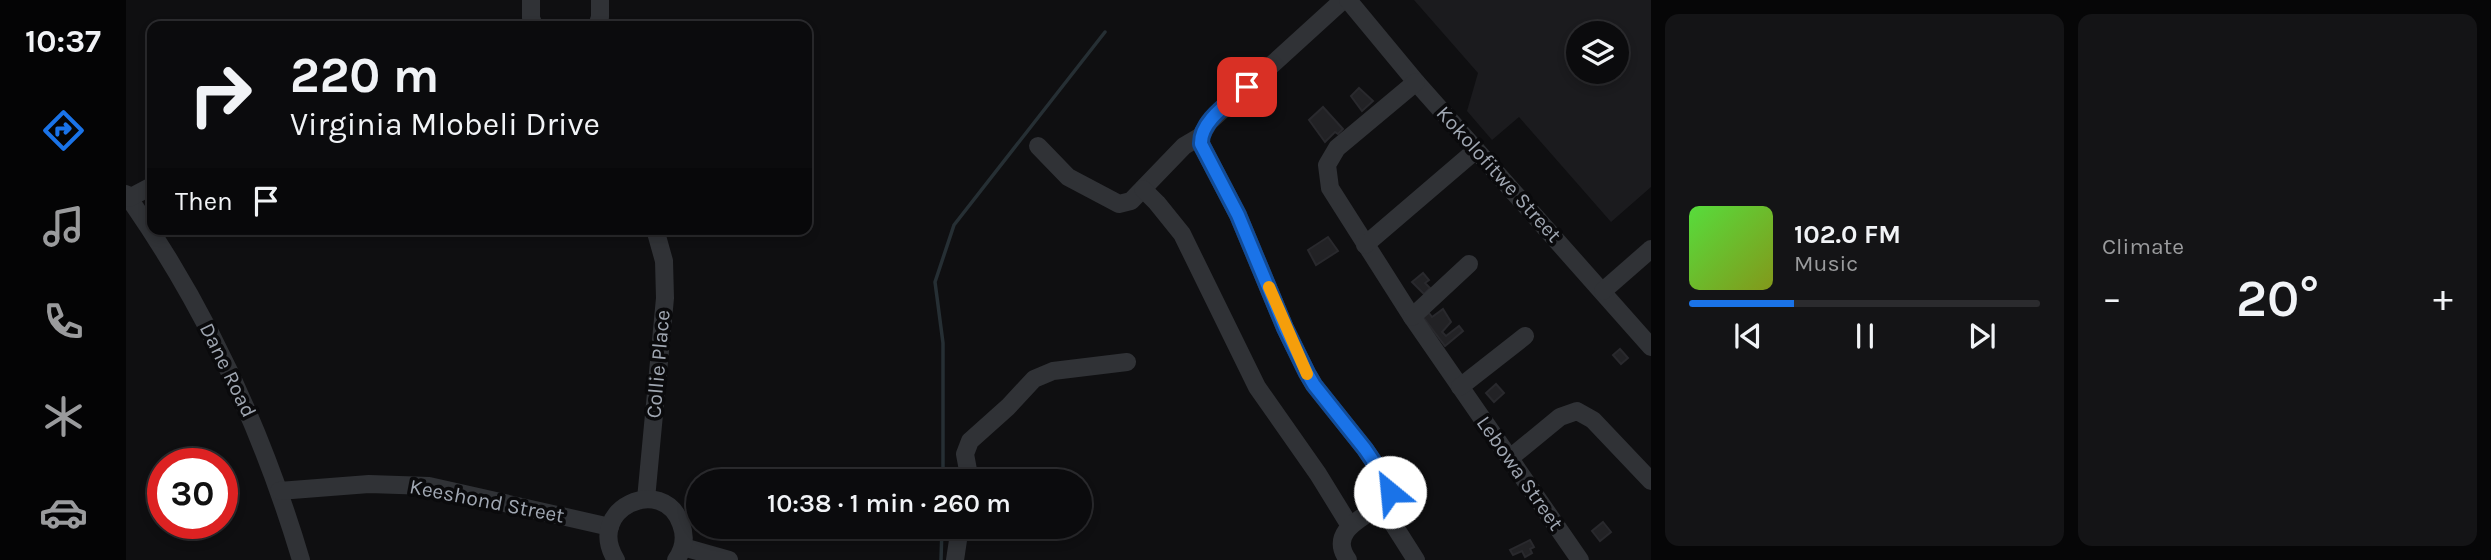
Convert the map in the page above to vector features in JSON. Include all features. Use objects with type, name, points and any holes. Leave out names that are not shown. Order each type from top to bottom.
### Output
[{"type":"street","points":[[531,0],[532,21]]},
{"type":"street","points":[[599,21],[600,0]]},
{"type":"street","points":[[1038,146],[1068,177],[1113,202],[1126,204],[1184,146],[1201,136],[1209,122],[1345,0]]},
{"type":"street","name":"Kokolofitwe Street","points":[[1345,0],[1651,346]]},
{"type":"street","name":"Lebowa Street","points":[[1416,82],[1337,148],[1327,165],[1330,188],[1412,317],[1580,560]]},
{"type":"street","points":[[1201,136],[1205,155],[1238,215],[1285,328],[1307,373],[1388,484],[1390,492],[1381,505],[1350,526],[1341,541],[1342,551],[1348,560]]},
{"type":"street","points":[[1365,244],[1476,150]]},
{"type":"street","points":[[127,196],[147,188]]},
{"type":"street","points":[[1143,189],[1182,234],[1258,387],[1350,526]]},
{"type":"street","name":"Dane Road","points":[[127,196],[147,225]]},
{"type":"street","name":"Dane Road","points":[[154,235],[205,322],[244,403],[279,491],[300,560]]},
{"type":"street","name":"Collie Place","points":[[646,499],[665,298],[664,261],[657,235]]},
{"type":"street","points":[[1603,290],[1651,249]]},
{"type":"street","points":[[1412,317],[1469,264]]},
{"type":"street","points":[[1460,387],[1525,335]]},
{"type":"street","points":[[968,469],[965,454],[970,441],[1034,379],[1053,371],[1127,362]]},
{"type":"street","points":[[1510,458],[1560,417],[1577,411],[1592,419],[1651,481]]},
{"type":"street","name":"Keeshond Street","points":[[279,491],[369,484],[429,486],[610,527]]},
{"type":"street","points":[[616,560],[610,548],[610,527],[619,510],[636,500],[646,499],[665,504],[673,510],[683,527],[680,554],[730,560]]},
{"type":"street","points":[[1381,505],[1416,560]]},
{"type":"street","points":[[955,560],[958,539]]},
{"type":"shaded area","points":[[1414,0],[1651,0],[1651,187],[1611,222],[1519,117],[1492,140],[1467,111],[1478,73]]},
{"type":"building","points":[[1359,88],[1373,101],[1362,111],[1351,96]]},
{"type":"building","points":[[1323,107],[1343,129],[1338,134],[1335,132],[1325,142],[1309,120]]},
{"type":"building","points":[[1328,237],[1338,251],[1316,265],[1308,250]]},
{"type":"building","points":[[1423,273],[1429,280],[1425,283],[1430,288],[1424,294],[1412,282]]},
{"type":"building","points":[[1443,309],[1451,322],[1442,332],[1446,336],[1459,326],[1463,331],[1445,346],[1423,317],[1429,313],[1432,317]]},
{"type":"building","points":[[1620,349],[1628,358],[1621,364],[1613,355]]},
{"type":"building","points":[[1496,384],[1504,393],[1494,402],[1486,393]]},
{"type":"building","points":[[1603,522],[1611,532],[1600,541],[1592,531]]},
{"type":"building","points":[[1530,540],[1534,547],[1530,549],[1532,553],[1525,557],[1522,551],[1513,555],[1510,550]]},
{"type":"waterway","points":[[943,469],[943,343],[935,282],[954,225],[1105,32]]},
{"type":"waterway","points":[[941,560],[942,539]]},
{"type":"slow traffic","points":[[1269,287],[1307,374]]},
{"type":"route","points":[[1247,87],[1209,122],[1201,136],[1201,144],[1238,215],[1285,328],[1307,373],[1365,449],[1386,480],[1390,492]]}]
